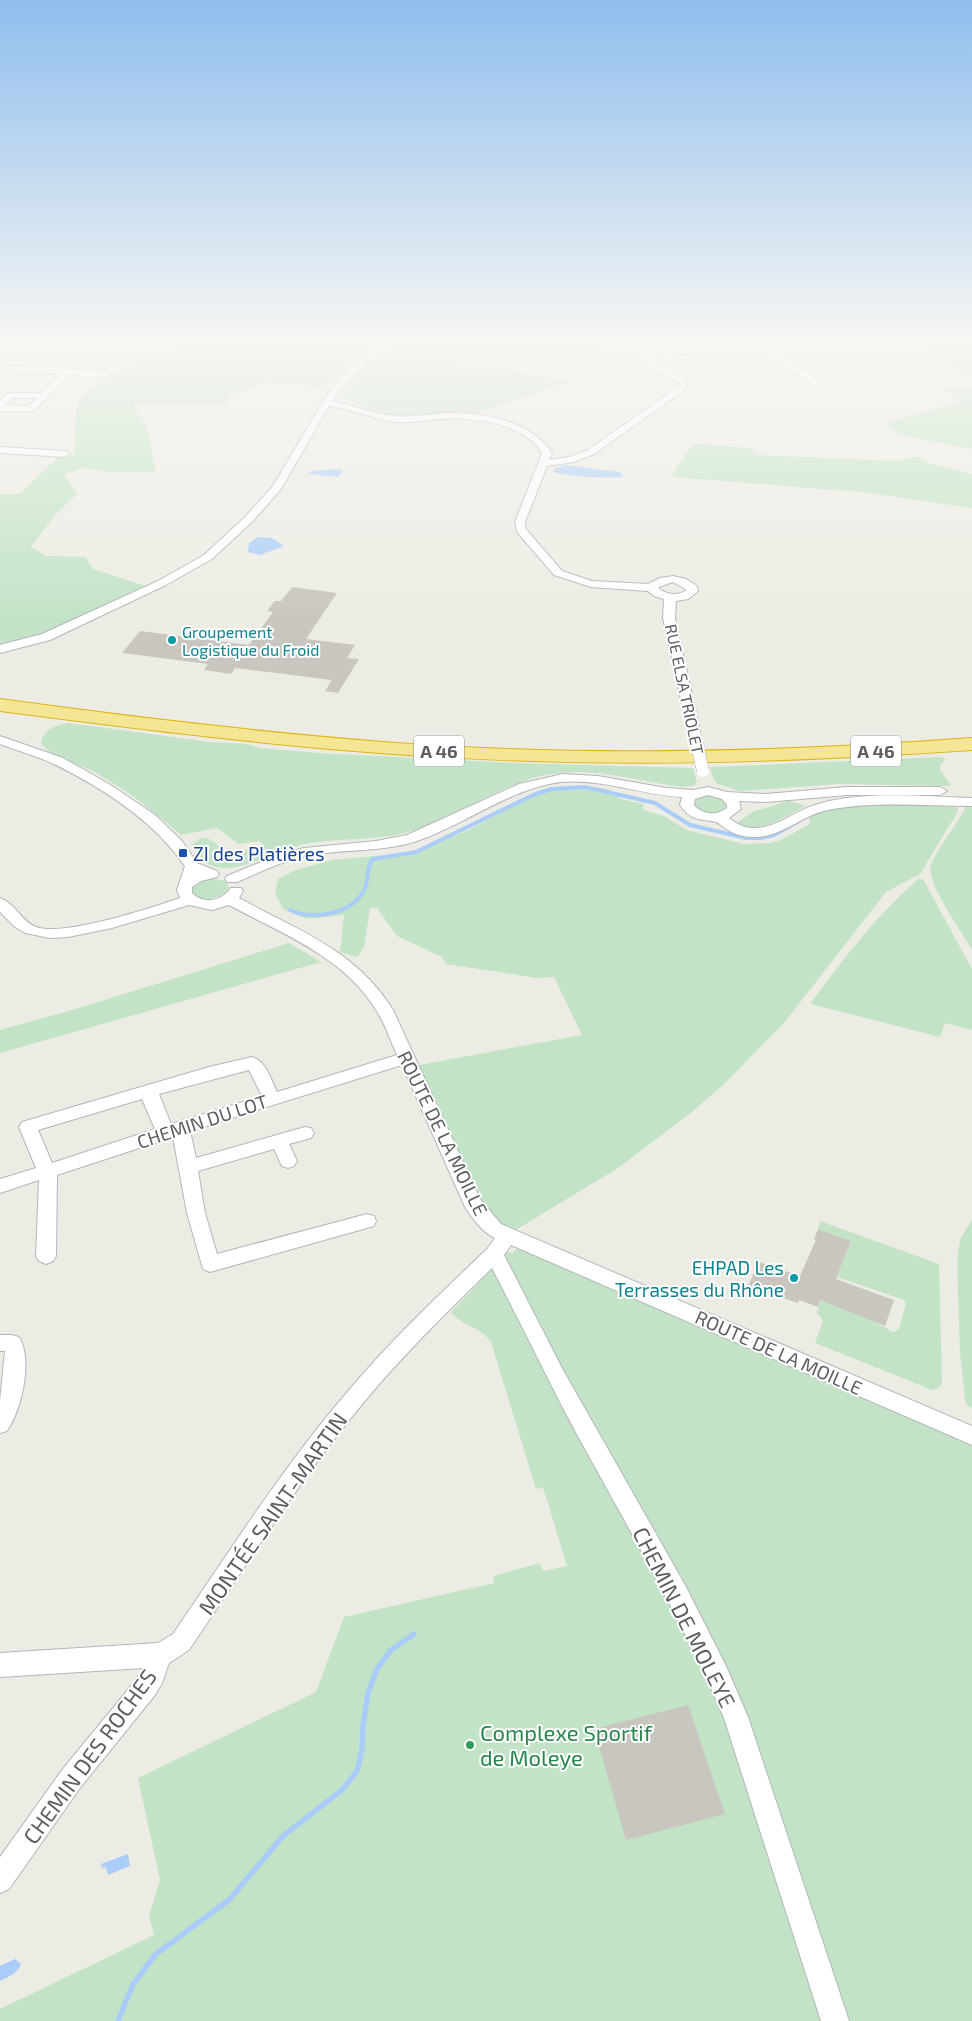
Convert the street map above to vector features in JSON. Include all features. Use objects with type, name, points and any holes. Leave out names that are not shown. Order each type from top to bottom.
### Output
[{"type":"highway","name":"A 46","points":[[0,695],[297,731],[500,744],[630,747],[738,746],[886,740],[972,733]]},
{"type":"highway","name":"A 46","points":[[0,705],[271,739],[371,747],[505,754],[688,757],[820,754],[972,744]]},
{"type":"highway","points":[[931,747],[945,752],[972,750]]},
{"type":"street","points":[[0,649],[46,637],[162,583],[208,557],[249,520],[278,487],[310,432]]},
{"type":"street","points":[[525,432],[544,445],[548,453],[520,522],[521,530],[549,565],[558,573],[591,584],[652,588],[658,594],[670,598],[690,594],[693,588],[689,584],[673,579],[657,582],[652,588]]},
{"type":"street","points":[[543,464],[571,460],[591,452],[619,432]]},
{"type":"street","points":[[0,450],[65,454]]},
{"type":"street","name":"RUE ELSA TRIOLET","points":[[670,598],[668,618],[704,775],[721,794],[734,804],[734,809]]},
{"type":"street","points":[[0,740],[58,761],[104,787],[150,818],[177,844],[192,866],[209,874]]},
{"type":"street","name":"RUE ELSA TRIOLET","points":[[693,797],[704,775]]},
{"type":"street","points":[[232,878],[304,852],[386,844],[410,839],[431,832],[522,788],[543,781],[567,778],[588,778],[693,797],[721,794],[766,798],[847,790],[972,792]]},
{"type":"street","points":[[693,797],[696,814],[703,817],[720,817],[729,814],[734,809],[766,798]]},
{"type":"street","points":[[720,817],[728,825],[740,831],[759,833],[777,827],[803,813],[831,806],[870,802],[972,802]]},
{"type":"street","points":[[186,885],[196,878],[209,874],[222,874],[232,878],[237,888],[230,899],[224,902],[208,905],[194,903],[185,896],[184,890],[192,866]]},
{"type":"street","name":"ROUTE DE LA MOILLE","points":[[230,899],[330,952],[359,974],[385,1010],[472,1202],[501,1245],[591,1270],[972,1436]]},
{"type":"street","points":[[0,903],[18,922],[36,932],[59,933],[156,910],[189,900]]},
{"type":"street","name":"CHEMIN DU LOT","points":[[0,1186],[406,1058]]},
{"type":"street","points":[[46,1256],[48,1176],[28,1127],[238,1064],[252,1063],[257,1068],[272,1099]]},
{"type":"street","points":[[143,1092],[151,1096],[186,1151],[196,1213],[210,1264],[368,1221]]},
{"type":"street","points":[[188,1167],[305,1133]]},
{"type":"street","points":[[279,1140],[288,1161]]},
{"type":"street","name":"MONTÉE SAINT-MARTIN","points":[[0,1665],[158,1655],[167,1652],[181,1642],[297,1471],[357,1396],[424,1322],[501,1245]]},
{"type":"street","name":"CHEMIN DE MOLEYE","points":[[501,1245],[564,1392],[655,1552],[714,1664],[736,1718],[835,2021]]},
{"type":"street","points":[[0,1343],[12,1343],[15,1348],[10,1399],[5,1418],[0,1424]]},
{"type":"street","name":"CHEMIN DES ROCHES","points":[[0,1880],[47,1811],[143,1690],[157,1666],[158,1655]]},
{"type":"green space","points":[[75,432],[149,432],[155,472],[112,472],[83,468],[64,475],[77,494],[56,514],[31,547],[46,556],[86,557],[93,569],[146,586],[36,637],[0,646],[0,494],[20,494],[58,457],[74,455]]},
{"type":"green space","points":[[895,432],[972,432],[972,449]]},
{"type":"green space","points":[[693,444],[751,448],[756,455],[899,461],[918,457],[927,463],[972,474],[972,508],[862,492],[671,477]]},
{"type":"green space","points":[[68,723],[210,742],[248,744],[259,748],[319,753],[513,763],[693,768],[697,782],[694,786],[682,787],[589,772],[559,773],[520,782],[412,831],[382,837],[307,844],[282,850],[240,866],[218,867],[204,861],[192,848],[192,845],[202,838],[207,838],[221,848],[234,852],[264,845],[260,841],[238,844],[217,828],[181,835],[119,787],[92,771],[56,756],[45,748],[41,743],[47,731]]},
{"type":"green space","points":[[940,757],[946,759],[940,765],[940,770],[950,784],[949,786],[838,784],[740,791],[718,784],[714,780],[710,767]]},
{"type":"green space","points":[[589,786],[611,790],[620,799],[643,804],[643,810],[664,816],[687,830],[744,844],[770,843],[781,840],[810,824],[810,813],[826,808],[895,804],[935,805],[958,808],[957,813],[920,874],[886,892],[784,1023],[724,1084],[692,1112],[618,1168],[514,1231],[495,1221],[482,1205],[419,1065],[582,1035],[554,977],[537,978],[446,964],[442,957],[397,936],[377,908],[370,908],[364,947],[357,957],[340,952],[344,915],[307,919],[283,909],[275,893],[278,879],[293,871],[332,860],[417,852],[468,830],[537,794],[564,787]]},
{"type":"green space","points":[[702,795],[722,799],[728,804],[726,809],[713,813],[701,811],[694,805],[695,799]]},
{"type":"green space","points":[[788,801],[804,805],[804,807],[763,826],[754,827],[737,823],[752,812]]},
{"type":"green space","points":[[972,804],[972,950],[939,895],[931,873],[931,865],[967,805]]},
{"type":"green space","points":[[209,878],[225,881],[229,887],[225,894],[209,900],[194,896],[192,893],[194,885]]},
{"type":"green space","points":[[918,879],[923,879],[972,969],[972,1030],[945,1023],[940,1037],[810,1004],[861,938],[888,907]]},
{"type":"green space","points":[[289,943],[321,962],[0,1053],[0,1030],[72,1010]]},
{"type":"green space","points":[[972,1219],[972,1408],[968,1406],[965,1400],[960,1352],[957,1260],[960,1240]]},
{"type":"green space","points":[[820,1221],[939,1264],[942,1383],[939,1388],[932,1390],[815,1343],[823,1321],[817,1313],[820,1300],[870,1319],[893,1332],[899,1329],[906,1304],[904,1300],[837,1277],[851,1241],[818,1229]]},
{"type":"green space","points":[[518,1248],[972,1444],[972,2021],[846,2021],[761,1763],[547,1346],[504,1257],[506,1252],[512,1253]]},
{"type":"green space","name":"Complexe Sportif de Moleye","points":[[494,1268],[692,1640],[722,1711],[823,2021],[0,2021],[0,2009],[154,1935],[149,1916],[160,1880],[138,1778],[316,1692],[344,1617],[494,1583],[493,1576],[540,1563],[543,1571],[567,1566],[543,1487],[536,1489],[491,1342],[482,1333],[455,1317],[451,1312],[479,1283],[487,1269]]},
{"type":"water","points":[[565,465],[620,472],[623,476],[610,478],[589,477],[554,472],[554,469]]},
{"type":"water","points":[[339,469],[343,471],[338,477],[308,474],[311,471]]},
{"type":"water","points":[[258,537],[272,538],[284,546],[260,555],[248,552],[249,543]]},
{"type":"water","points":[[128,1854],[130,1866],[108,1875],[106,1867],[102,1868],[101,1864]]},
{"type":"water","points":[[15,1959],[21,1964],[18,1970],[0,1981],[0,1966]]},
{"type":"building","name":"Groupement Logistique du Froid","points":[[292,587],[337,593],[306,639],[355,645],[347,658],[359,659],[338,693],[325,691],[332,680],[235,668],[231,674],[204,670],[208,664],[122,653],[140,631],[249,645],[273,612],[267,611],[275,601],[281,601]]},
{"type":"building","name":"EHPAD Les Terrasses du Rhône","points":[[818,1229],[851,1241],[836,1279],[894,1300],[885,1326],[820,1300],[818,1307],[799,1300],[798,1303],[748,1286],[759,1262],[800,1276],[816,1240],[814,1239]]},
{"type":"building","points":[[688,1705],[725,1814],[626,1840],[594,1729]]},
{"type":"waterway","points":[[290,910],[310,915],[321,915],[342,909],[360,897],[367,881],[369,865],[373,859],[416,852],[533,795],[551,789],[585,787],[655,803],[690,825],[746,838],[761,838],[774,835],[799,821]]},
{"type":"waterway","points":[[118,2021],[133,1984],[156,1954],[229,1900],[283,1836],[342,1790],[357,1771],[362,1750],[363,1726],[368,1693],[377,1669],[391,1650],[414,1634]]},
{"type":"place","name":"Groupement Logistique du Froid","points":[[172,640]]},
{"type":"place","name":"ZI des Platières","points":[[183,853]]},
{"type":"place","name":"EHPAD Les Terrasses du Rhône","points":[[794,1278]]},
{"type":"place","name":"Complexe Sportif de Moleye","points":[[470,1745]]}]
